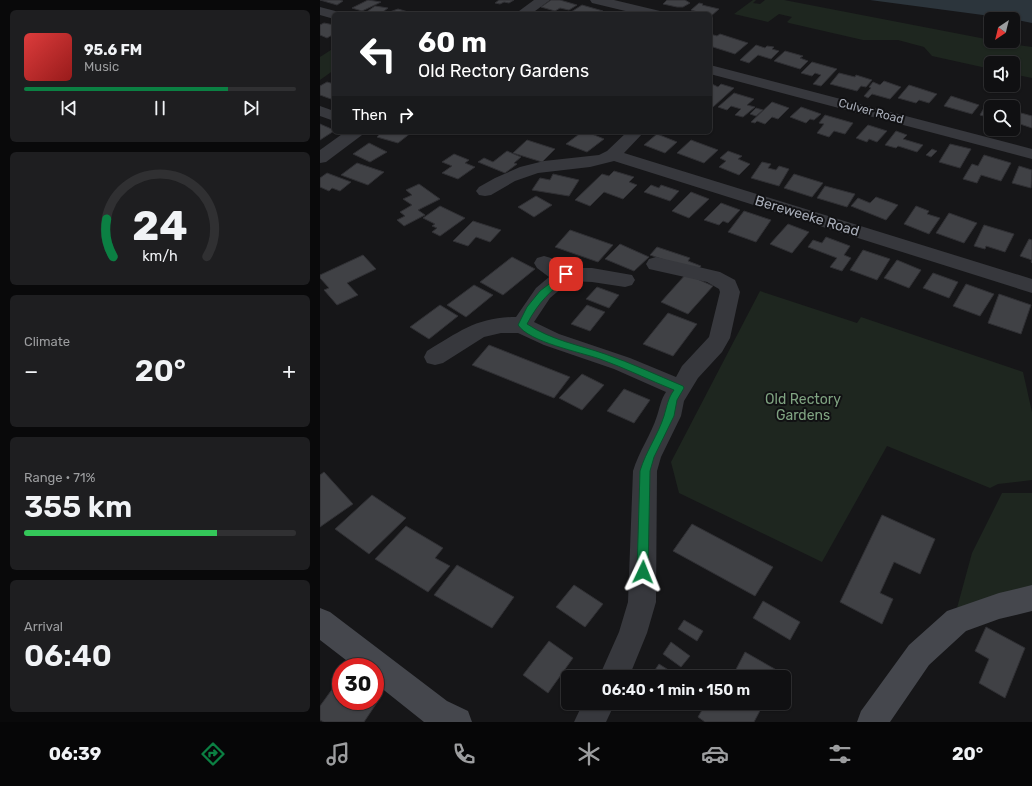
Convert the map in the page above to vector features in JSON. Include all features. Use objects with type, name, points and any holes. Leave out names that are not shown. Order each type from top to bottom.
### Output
[{"type":"street","points":[[525,12],[543,0]]},
{"type":"street","points":[[597,0],[647,12]]},
{"type":"street","points":[[320,11],[332,14]]},
{"type":"street","name":"Culver Road","points":[[712,70],[1032,154]]},
{"type":"street","points":[[320,111],[332,115]]},
{"type":"street","points":[[320,158],[353,134]]},
{"type":"street","points":[[485,191],[501,180],[529,170],[553,165],[598,161],[613,155],[634,134]]},
{"type":"street","name":"Bereweeke Road","points":[[613,155],[1032,286]]},
{"type":"street","points":[[544,263],[562,277]]},
{"type":"street","points":[[617,670],[633,633],[642,602],[645,471],[649,457],[669,416],[673,400],[680,388],[690,372],[714,346],[719,338],[730,292],[728,285],[713,276],[656,264]]},
{"type":"street","points":[[522,325],[530,310],[543,293],[566,274],[592,275],[624,280]]},
{"type":"street","points":[[435,357],[477,331],[501,325],[522,325],[533,333],[602,357],[680,388]]},
{"type":"street","points":[[872,722],[919,655],[957,621],[999,606],[1032,598]]},
{"type":"street","points":[[320,622],[436,712],[457,722]]},
{"type":"street","points":[[589,722],[596,710]]},
{"type":"green space","points":[[753,0],[756,0],[753,3],[760,4],[765,0],[784,0],[984,39],[984,48],[1020,48],[1020,45],[1032,47],[1032,78],[1020,75],[1020,56],[984,56],[984,67],[932,56],[924,47],[898,40],[863,40],[789,23],[787,22],[792,17],[779,14],[768,22],[734,14]]},
{"type":"green space","points":[[332,49],[332,71],[320,80],[320,57]]},
{"type":"green space","name":"Old Rectory Gardens","points":[[760,291],[857,323],[861,317],[1023,372],[1032,412],[1032,480],[998,484],[990,488],[887,446],[822,562],[679,493],[671,462]]},
{"type":"green space","points":[[1002,493],[1032,493],[1032,586],[957,608],[972,553]]},
{"type":"shaded area","points":[[870,0],[1032,0],[1032,23],[1020,20],[1020,12],[984,12],[984,15]]},
{"type":"building","points":[[320,0],[340,0],[343,1],[337,5]]},
{"type":"building","points":[[368,0],[381,2],[362,11],[352,8]]},
{"type":"building","points":[[499,0],[514,0],[509,3],[495,3]]},
{"type":"building","points":[[551,0],[560,0],[577,5],[569,10],[560,8],[555,11],[541,7]]},
{"type":"building","points":[[667,0],[685,0],[690,3],[683,7],[663,4]]},
{"type":"building","points":[[699,3],[719,9],[712,15],[712,12],[698,12],[691,10]]},
{"type":"building","points":[[582,5],[603,11],[602,12],[571,12]]},
{"type":"building","points":[[375,6],[388,8],[383,12],[366,12]]},
{"type":"building","points":[[398,9],[408,12],[390,12]]},
{"type":"building","points":[[324,23],[332,25],[332,35],[327,38],[320,35],[320,25]]},
{"type":"building","points":[[720,34],[748,43],[735,54],[712,47],[712,35],[717,36]]},
{"type":"building","points":[[756,45],[765,48],[767,46],[774,47],[772,49],[779,51],[771,59],[758,55],[749,63],[740,60]]},
{"type":"building","points":[[785,51],[803,56],[800,58],[808,61],[800,69],[774,61]]},
{"type":"building","points":[[812,62],[837,69],[821,86],[813,84],[821,75],[815,73],[812,76],[801,73]]},
{"type":"building","points":[[839,73],[855,77],[856,75],[872,80],[866,87],[861,86],[857,91],[830,84]]},
{"type":"building","points":[[884,81],[901,87],[890,99],[872,94],[868,98],[864,96],[871,88],[869,87],[873,82],[880,85]]},
{"type":"building","points":[[327,82],[332,83],[332,98],[320,95],[320,86]]},
{"type":"building","points":[[712,84],[718,87],[721,84],[734,88],[713,107]]},
{"type":"building","points":[[909,85],[937,94],[929,103],[919,100],[916,103],[898,98]]},
{"type":"building","points":[[734,93],[754,99],[747,105],[755,107],[743,117],[735,115],[741,109],[731,106],[727,110],[718,107]]},
{"type":"building","points":[[951,96],[979,105],[972,114],[944,106]]},
{"type":"building","points":[[772,102],[789,108],[778,119],[772,117],[765,124],[757,121],[755,123],[751,122]]},
{"type":"building","points":[[801,107],[821,114],[814,120],[810,119],[806,123],[790,117]]},
{"type":"building","points":[[756,108],[763,110],[756,116],[750,114]]},
{"type":"building","points":[[984,108],[984,116],[980,115]]},
{"type":"building","points":[[1021,113],[1032,116],[1032,128],[1020,124]]},
{"type":"building","points":[[825,115],[853,123],[845,134],[834,131],[829,137],[817,133],[824,124],[819,123]]},
{"type":"building","points":[[320,124],[332,129],[332,132],[320,140]]},
{"type":"building","points":[[868,125],[887,131],[877,142],[869,139],[867,142],[856,138]]},
{"type":"building","points":[[896,131],[907,135],[903,139],[923,145],[917,152],[898,146],[896,148],[885,145]]},
{"type":"building","points":[[380,134],[409,134],[398,143],[377,137]]},
{"type":"building","points":[[579,134],[592,134],[604,139],[587,152],[566,144]]},
{"type":"building","points":[[657,134],[677,142],[665,153],[644,145]]},
{"type":"building","points":[[527,140],[555,149],[542,162],[513,153]]},
{"type":"building","points":[[691,140],[718,150],[704,163],[677,153]]},
{"type":"building","points":[[369,143],[387,152],[370,162],[353,154]]},
{"type":"building","points":[[950,144],[971,149],[960,168],[939,162]]},
{"type":"building","points":[[932,149],[937,151],[931,157],[926,155]]},
{"type":"building","points":[[507,151],[521,157],[514,163],[517,164],[505,173],[478,162],[484,158],[493,162]]},
{"type":"building","points":[[728,151],[742,156],[738,159],[750,164],[739,175],[719,167],[726,161],[720,158]]},
{"type":"building","points":[[454,154],[469,160],[465,163],[475,167],[458,179],[442,173],[452,166],[442,162]]},
{"type":"building","points":[[984,155],[1011,163],[1001,181],[981,175],[977,183],[963,179],[972,164],[978,166]]},
{"type":"building","points":[[762,162],[771,164],[768,168],[776,170],[779,166],[789,169],[779,186],[751,178]]},
{"type":"building","points":[[357,163],[384,172],[368,185],[341,175]]},
{"type":"building","points":[[1019,166],[1032,170],[1031,188],[1012,183]]},
{"type":"building","points":[[614,171],[634,177],[629,182],[637,185],[623,199],[604,192],[590,206],[575,200],[602,174],[609,176]]},
{"type":"building","points":[[327,173],[351,182],[340,191],[332,188],[329,191],[320,187],[320,178]]},
{"type":"building","points":[[553,174],[579,180],[569,196],[532,190],[540,178],[550,180]]},
{"type":"building","points":[[794,174],[823,183],[812,197],[784,188]]},
{"type":"building","points":[[419,184],[440,199],[418,210],[425,215],[404,226],[397,220],[405,216],[400,212],[412,205],[403,199],[412,195],[406,190]]},
{"type":"building","points":[[651,185],[659,188],[661,185],[679,191],[670,201],[644,192]]},
{"type":"building","points":[[825,186],[855,194],[847,207],[817,198]]},
{"type":"building","points":[[691,192],[709,199],[689,218],[672,211]]},
{"type":"building","points":[[536,196],[552,205],[534,217],[518,207]]},
{"type":"building","points":[[876,197],[898,205],[886,220],[851,206],[858,198],[870,203]]},
{"type":"building","points":[[721,203],[740,210],[728,223],[723,221],[719,225],[704,220]]},
{"type":"building","points":[[440,206],[465,218],[440,236],[432,232],[437,228],[432,226],[435,224],[423,218]]},
{"type":"building","points":[[916,206],[929,211],[927,214],[940,218],[929,234],[904,224]]},
{"type":"building","points":[[744,211],[771,220],[756,242],[728,232]]},
{"type":"building","points":[[949,213],[977,223],[964,243],[936,233]]},
{"type":"building","points":[[473,221],[501,230],[490,242],[476,237],[468,246],[453,241]]},
{"type":"building","points":[[788,224],[809,232],[792,253],[770,244]]},
{"type":"building","points":[[984,225],[1014,234],[1005,252],[986,246],[985,249],[974,246]]},
{"type":"building","points":[[570,230],[613,245],[598,262],[555,247]]},
{"type":"building","points":[[826,237],[850,246],[844,255],[851,258],[842,271],[830,267],[837,258],[808,247],[813,240],[822,243]]},
{"type":"building","points":[[1029,239],[1032,240],[1032,260],[1020,256]]},
{"type":"building","points":[[620,244],[649,257],[634,271],[605,259]]},
{"type":"building","points":[[657,247],[690,258],[688,261],[701,266],[697,271],[650,255]]},
{"type":"building","points":[[863,250],[890,259],[877,280],[850,270]]},
{"type":"building","points":[[363,255],[376,269],[347,283],[358,295],[337,305],[324,290],[329,288],[320,278],[320,275]]},
{"type":"building","points":[[512,257],[535,269],[503,295],[480,282]]},
{"type":"building","points":[[897,260],[921,270],[909,288],[884,278]]},
{"type":"building","points":[[933,273],[958,282],[949,298],[923,288]]},
{"type":"building","points":[[686,274],[713,286],[688,314],[661,302]]},
{"type":"building","points":[[966,284],[994,294],[980,316],[953,306]]},
{"type":"building","points":[[474,285],[493,295],[466,317],[447,305]]},
{"type":"building","points":[[597,287],[619,295],[609,308],[586,299]]},
{"type":"building","points":[[999,294],[1031,305],[1021,334],[988,323]]},
{"type":"building","points":[[440,305],[458,316],[429,339],[410,327]]},
{"type":"building","points":[[587,305],[605,312],[590,331],[571,324]]},
{"type":"building","points":[[668,313],[697,324],[673,356],[643,344]]},
{"type":"building","points":[[489,345],[570,377],[554,398],[472,365]]},
{"type":"building","points":[[582,374],[604,385],[582,410],[559,398]]},
{"type":"building","points":[[624,389],[650,400],[634,423],[607,411]]},
{"type":"building","points":[[324,472],[353,504],[320,527],[320,475]]},
{"type":"building","points":[[372,495],[406,518],[369,554],[335,529]]},
{"type":"building","points":[[882,515],[935,539],[920,574],[894,562],[880,593],[893,599],[882,624],[840,602]]},
{"type":"building","points":[[692,524],[773,567],[755,596],[673,551]]},
{"type":"building","points":[[406,526],[443,548],[435,558],[450,566],[428,592],[375,559]]},
{"type":"building","points":[[457,565],[514,597],[492,628],[434,595]]},
{"type":"building","points":[[574,585],[603,604],[585,627],[556,607]]},
{"type":"building","points":[[763,601],[800,622],[790,640],[753,618]]},
{"type":"building","points":[[684,620],[703,631],[697,641],[678,629]]},
{"type":"building","points":[[986,627],[1025,648],[1005,698],[979,683],[989,659],[975,651]]},
{"type":"building","points":[[549,641],[573,658],[564,670],[561,670],[561,675],[548,693],[523,675]]},
{"type":"building","points":[[671,642],[690,656],[681,667],[663,654]]},
{"type":"building","points":[[745,652],[776,670],[736,670]]},
{"type":"building","points":[[659,664],[668,670],[655,670]]},
{"type":"building","points":[[332,689],[332,710],[372,710],[364,722],[324,722],[320,720],[320,706]]},
{"type":"building","points":[[702,710],[760,710],[754,722],[705,722],[698,717]]},
{"type":"route","points":[[566,274],[543,293],[530,310],[522,325],[533,333],[637,370],[680,388],[673,400],[669,416],[649,457],[645,471],[643,572]]}]
